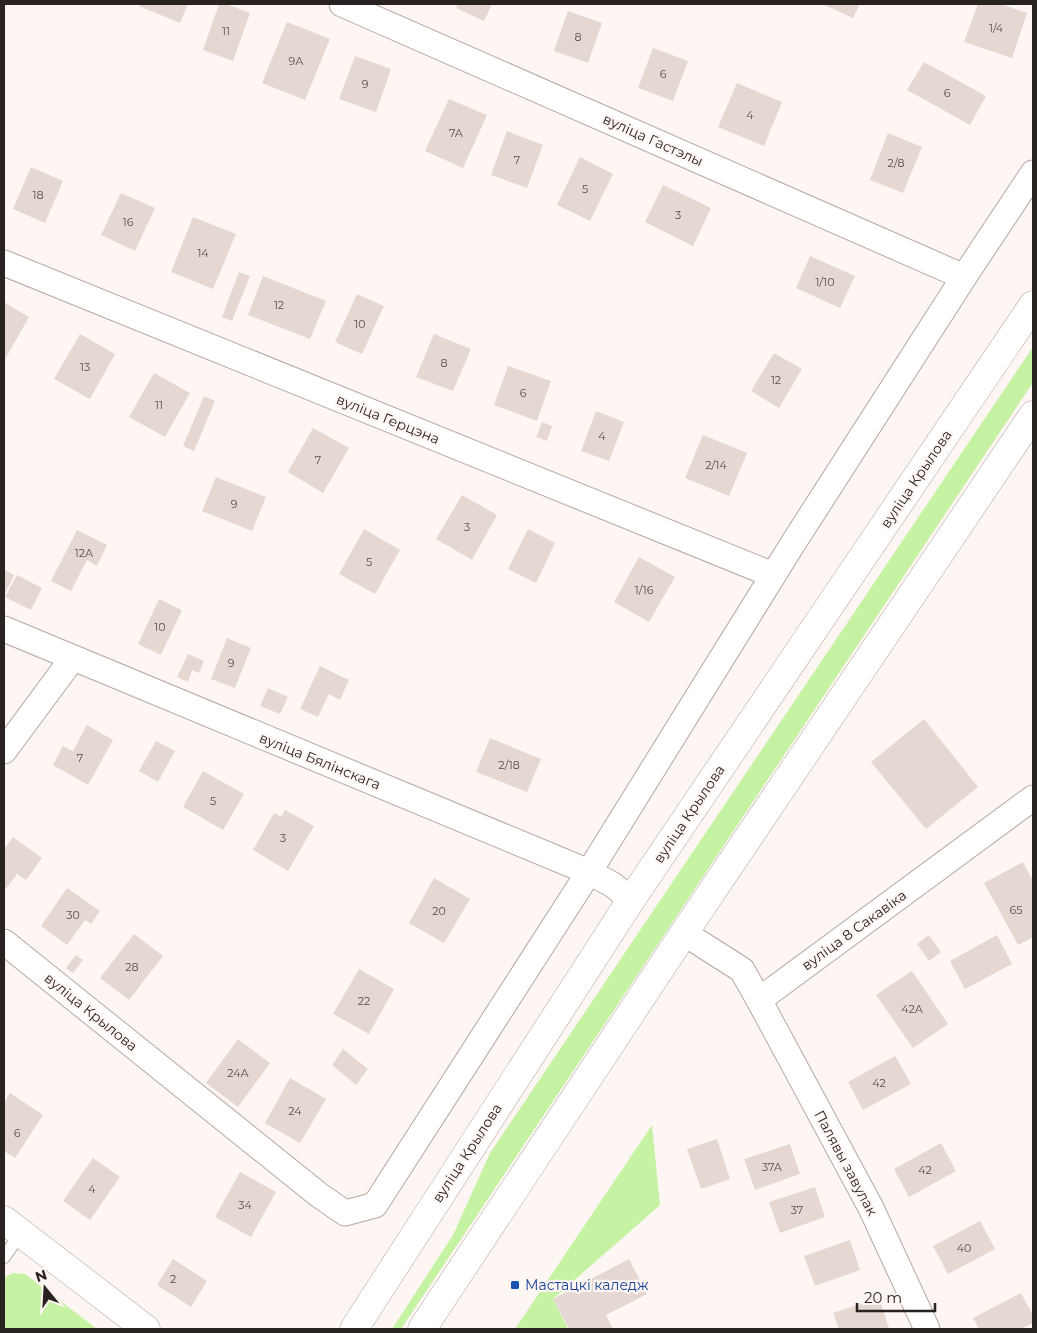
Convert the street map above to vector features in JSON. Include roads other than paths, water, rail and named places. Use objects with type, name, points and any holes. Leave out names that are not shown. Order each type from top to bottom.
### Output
[{"type":"main road","name":"вуліца Крылова","points":[[354,1329],[631,900],[1033,305]]},
{"type":"main road","points":[[422,1329],[684,933],[1033,415]]},
{"type":"main road","points":[[12,1227],[146,1329]]},
{"type":"street","name":"вуліца Гастэлы","points":[[342,4],[964,277]]},
{"type":"street","points":[[590,872],[773,574],[964,277],[1033,174]]},
{"type":"street","name":"вуліца Герцэна","points":[[4,263],[773,574]]},
{"type":"street","name":"вуліца Бялінскага","points":[[4,629],[72,659],[590,872],[631,900]]},
{"type":"street","points":[[4,751],[72,659]]},
{"type":"street","name":"вуліца 8 Сакавіка","points":[[759,1000],[1033,798]]},
{"type":"street","name":"вуліца Крылова","points":[[4,942],[345,1213],[375,1205],[590,872]]},
{"type":"street","points":[[684,933],[742,970],[759,1000]]},
{"type":"street","name":"Палявы завулак","points":[[759,1000],[871,1208],[927,1329]]},
{"type":"lane","points":[[4,1257],[12,1227]]},
{"type":"place","name":"Мастацкі каледж","points":[[515,1285]]}]
